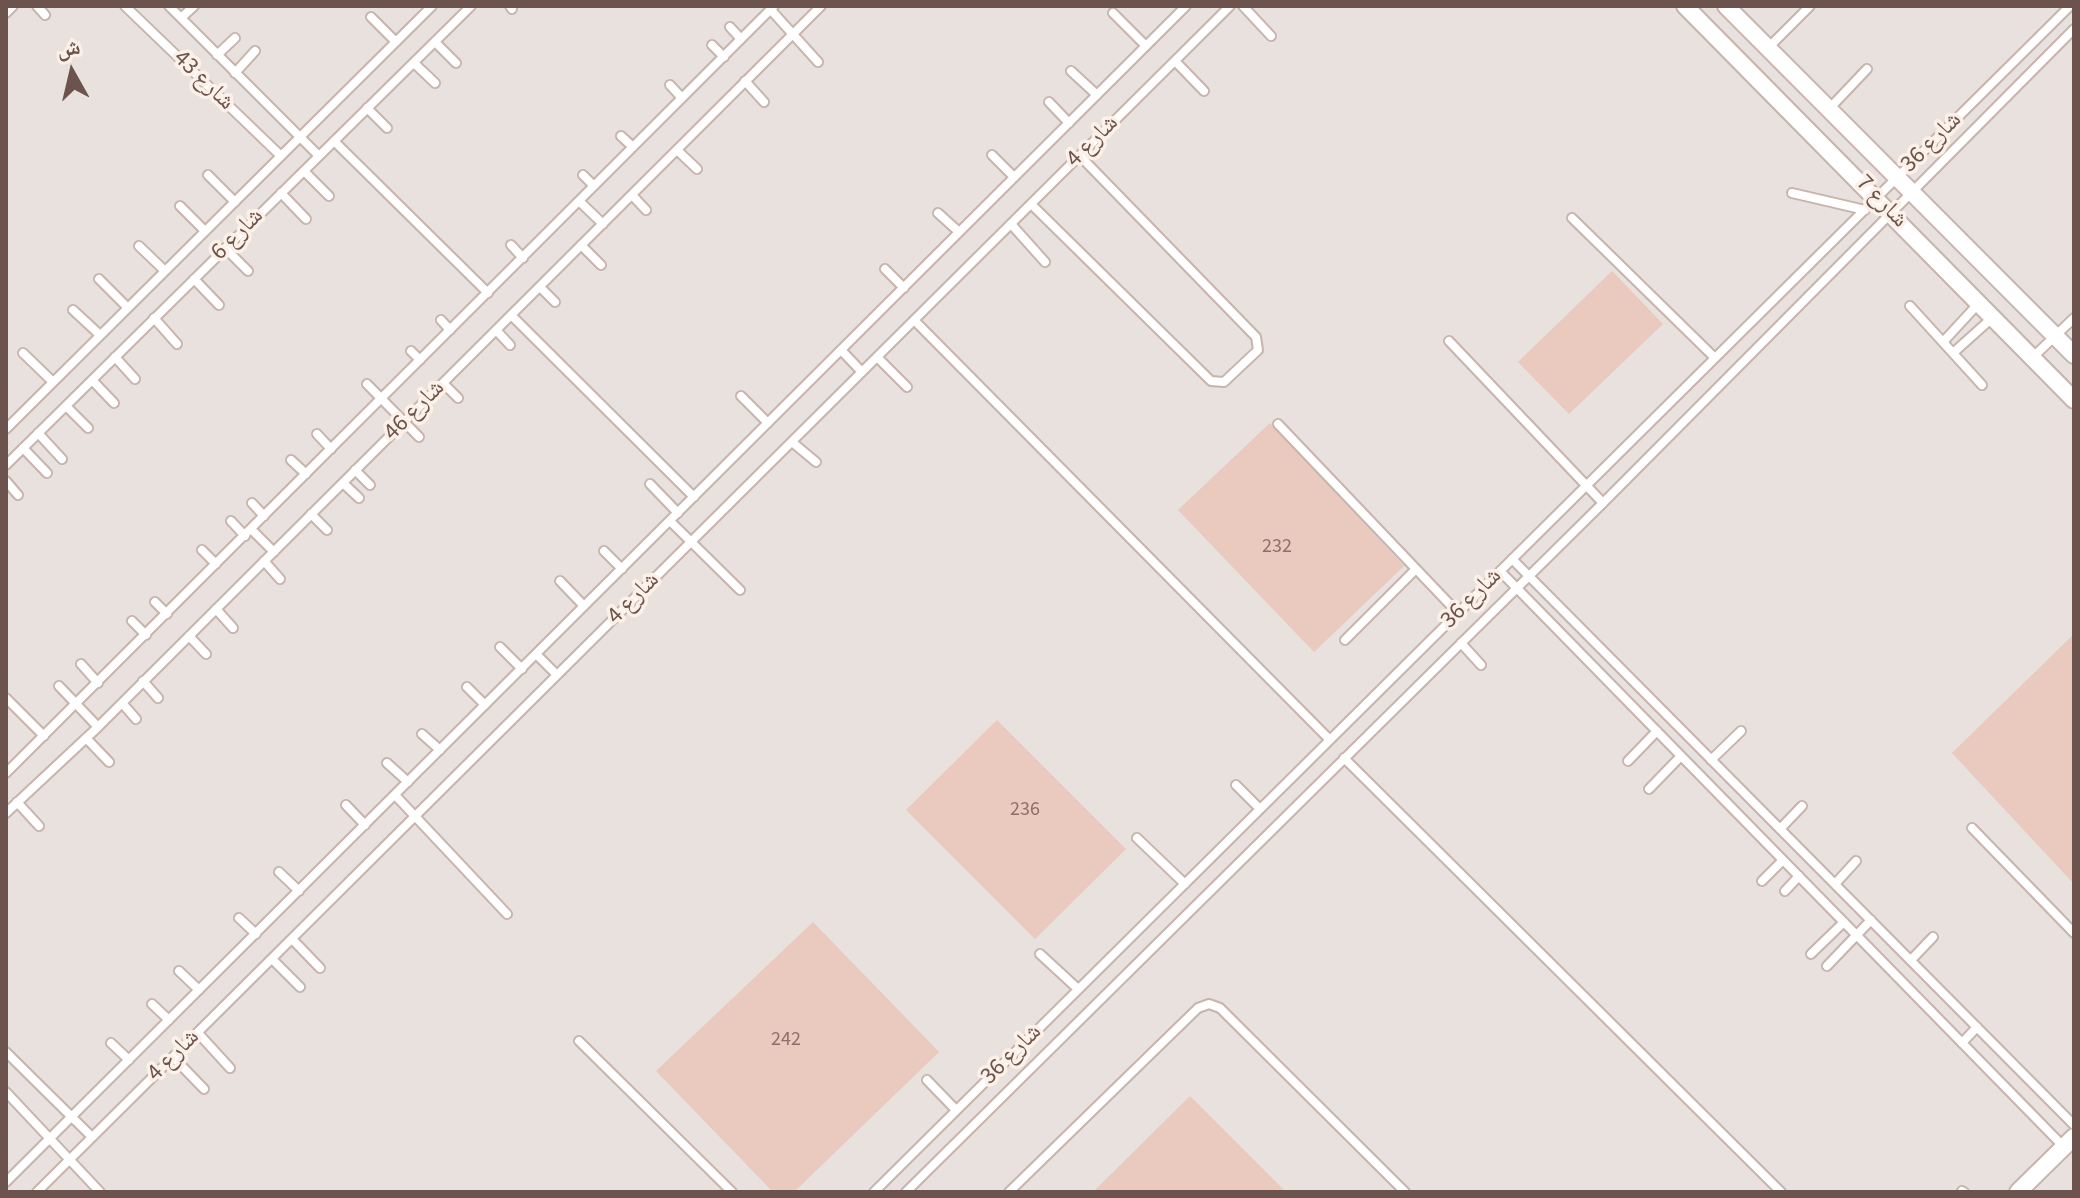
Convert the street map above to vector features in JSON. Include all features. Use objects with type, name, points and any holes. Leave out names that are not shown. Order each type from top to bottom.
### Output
[{"type":"street","name":"شارع 7","points":[[1685,6],[1877,197],[2074,400]]},
{"type":"street","name":"شارع 7","points":[[1726,6],[2074,355]]},
{"type":"street","points":[[2018,1192],[2069,1142]]},
{"type":"lane","points":[[6,13],[13,6]]},
{"type":"lane","points":[[37,6],[45,15]]},
{"type":"lane","name":"شارع 43","points":[[125,6],[281,156]]},
{"type":"lane","name":"شارع 43","points":[[169,6],[319,156]]},
{"type":"lane","points":[[181,18],[194,6]]},
{"type":"lane","name":"شارع 6","points":[[8,422],[53,382],[432,6]]},
{"type":"lane","name":"شارع 6","points":[[6,465],[471,6]]},
{"type":"lane","name":"شارع 46","points":[[6,813],[98,727],[821,6]]},
{"type":"lane","name":"شارع 4","points":[[6,1182],[1186,6]]},
{"type":"lane","name":"شارع 4","points":[[37,1192],[1230,6]]},
{"type":"lane","points":[[1243,6],[1271,36]]},
{"type":"lane","points":[[1768,48],[1810,6]]},
{"type":"lane","name":"شارع 36","points":[[874,1192],[2070,6]]},
{"type":"lane","points":[[772,8],[818,62]]},
{"type":"lane","name":"شارع 46","points":[[6,773],[772,8]]},
{"type":"lane","points":[[1113,13],[1146,46]]},
{"type":"lane","points":[[371,17],[396,42]]},
{"type":"lane","points":[[730,27],[741,39]]},
{"type":"lane","name":"شارع 36","points":[[906,1192],[1603,503],[2074,29]]},
{"type":"lane","points":[[217,55],[235,38]]},
{"type":"lane","points":[[435,42],[456,63]]},
{"type":"lane","points":[[712,45],[724,57]]},
{"type":"lane","points":[[235,73],[255,51]]},
{"type":"lane","points":[[1175,61],[1204,91]]},
{"type":"lane","points":[[414,63],[435,83]]},
{"type":"lane","points":[[1828,109],[1867,69]]},
{"type":"lane","points":[[1071,71],[1097,95]]},
{"type":"lane","points":[[745,81],[764,102]]},
{"type":"lane","points":[[670,85],[682,98]]},
{"type":"lane","points":[[1049,102],[1069,123]]},
{"type":"lane","points":[[367,108],[387,128]]},
{"type":"lane","points":[[621,136],[633,147]]},
{"type":"lane","points":[[334,141],[488,293]]},
{"type":"lane","points":[[677,150],[697,169]]},
{"type":"lane","points":[[992,155],[1014,177]]},
{"type":"lane","points":[[1031,204],[1211,381],[1224,382],[1258,350],[1256,337],[1080,156]]},
{"type":"lane","points":[[304,171],[329,196]]},
{"type":"lane","points":[[208,175],[235,202]]},
{"type":"lane","points":[[583,175],[594,186]]},
{"type":"lane","points":[[281,193],[306,219]]},
{"type":"lane","points":[[1792,193],[1865,210]]},
{"type":"lane","points":[[632,195],[646,210]]},
{"type":"lane","points":[[579,201],[603,224]]},
{"type":"lane","points":[[180,206],[205,231]]},
{"type":"lane","points":[[938,213],[959,232]]},
{"type":"lane","points":[[1572,218],[1715,358]]},
{"type":"lane","points":[[1011,224],[1045,262]]},
{"type":"lane","points":[[511,245],[523,258]]},
{"type":"lane","points":[[581,245],[601,265]]},
{"type":"lane","points":[[139,246],[165,271]]},
{"type":"lane","points":[[225,248],[248,271]]},
{"type":"lane","points":[[885,269],[904,288]]},
{"type":"lane","points":[[99,279],[128,308]]},
{"type":"lane","points":[[194,279],[219,305]]},
{"type":"lane","points":[[540,287],[555,302]]},
{"type":"lane","points":[[1943,342],[1978,304]]},
{"type":"lane","points":[[1910,306],[1982,385]]},
{"type":"lane","points":[[73,310],[100,335]]},
{"type":"lane","points":[[511,315],[694,497]]},
{"type":"lane","points":[[154,318],[177,344]]},
{"type":"lane","points":[[1953,353],[1992,318]]},
{"type":"lane","points":[[2031,359],[2074,318]]},
{"type":"lane","points":[[441,320],[450,330]]},
{"type":"lane","points":[[914,320],[1330,740]]},
{"type":"lane","points":[[496,330],[510,345]]},
{"type":"lane","points":[[1449,341],[1603,503]]},
{"type":"lane","points":[[841,350],[862,372]]},
{"type":"lane","points":[[411,351],[420,360]]},
{"type":"lane","points":[[23,353],[53,382]]},
{"type":"lane","points":[[115,357],[135,379]]},
{"type":"lane","points":[[877,357],[907,387]]},
{"type":"lane","points":[[92,380],[114,403]]},
{"type":"lane","points":[[443,383],[458,398]]},
{"type":"lane","points":[[367,384],[419,437]]},
{"type":"lane","points":[[741,396],[768,423]]},
{"type":"lane","points":[[66,406],[88,428]]},
{"type":"lane","points":[[1278,424],[1458,613]]},
{"type":"lane","points":[[38,433],[62,459]]},
{"type":"lane","points":[[317,434],[331,449]]},
{"type":"lane","points":[[792,442],[816,462]]},
{"type":"lane","points":[[23,448],[47,473]]},
{"type":"lane","points":[[291,460],[306,474]]},
{"type":"lane","points":[[355,470],[370,485]]},
{"type":"lane","points":[[6,481],[18,495]]},
{"type":"lane","points":[[343,483],[359,498]]},
{"type":"lane","points":[[650,484],[678,513]]},
{"type":"lane","points":[[252,503],[264,516]]},
{"type":"lane","points":[[311,514],[327,530]]},
{"type":"lane","points":[[231,521],[274,552]]},
{"type":"lane","points":[[670,521],[740,590]]},
{"type":"lane","points":[[202,550],[216,564]]},
{"type":"lane","points":[[604,551],[622,569]]},
{"type":"lane","points":[[1512,559],[2074,1125]]},
{"type":"lane","points":[[264,561],[280,579]]},
{"type":"lane","points":[[1345,640],[1416,569]]},
{"type":"lane","points":[[1500,571],[1962,1043],[2069,1142]]},
{"type":"lane","points":[[560,581],[584,606]]},
{"type":"lane","points":[[155,602],[167,614]]},
{"type":"lane","points":[[216,609],[233,628]]},
{"type":"lane","points":[[132,621],[146,635]]},
{"type":"lane","points":[[189,636],[206,654]]},
{"type":"lane","points":[[1461,643],[1481,665]]},
{"type":"lane","points":[[500,647],[522,669]]},
{"type":"lane","points":[[536,654],[557,675]]},
{"type":"lane","points":[[81,664],[98,683]]},
{"type":"lane","points":[[143,681],[158,698]]},
{"type":"lane","points":[[59,686],[98,727]]},
{"type":"lane","points":[[467,687],[485,705]]},
{"type":"lane","points":[[6,698],[44,736]]},
{"type":"lane","points":[[122,703],[136,719]]},
{"type":"lane","points":[[1628,761],[1657,731]]},
{"type":"lane","points":[[1711,760],[1741,731]]},
{"type":"lane","points":[[422,734],[440,750]]},
{"type":"lane","points":[[86,738],[109,762]]},
{"type":"lane","points":[[1649,789],[1681,756]]},
{"type":"lane","points":[[1344,758],[1781,1192]]},
{"type":"lane","points":[[387,763],[408,782]]},
{"type":"lane","points":[[1715,791],[1728,777]]},
{"type":"lane","points":[[1236,785],[1260,809]]},
{"type":"lane","points":[[395,795],[507,914]]},
{"type":"lane","points":[[17,802],[39,826]]},
{"type":"lane","points":[[346,805],[365,825]]},
{"type":"lane","points":[[1780,829],[1802,806]]},
{"type":"lane","points":[[1972,828],[2074,933]]},
{"type":"lane","points":[[1137,838],[1185,884]]},
{"type":"lane","points":[[1762,881],[1783,860]]},
{"type":"lane","points":[[1835,884],[1856,861]]},
{"type":"lane","points":[[279,872],[299,891]]},
{"type":"lane","points":[[1785,891],[1799,876]]},
{"type":"lane","points":[[239,918],[256,934]]},
{"type":"lane","points":[[1827,966],[1871,920]]},
{"type":"lane","points":[[1811,954],[1844,922]]},
{"type":"lane","points":[[1911,960],[1933,937]]},
{"type":"lane","points":[[292,939],[320,968]]},
{"type":"lane","points":[[1040,954],[1078,989]]},
{"type":"lane","points":[[272,959],[300,987]]},
{"type":"lane","points":[[179,971],[199,990]]},
{"type":"lane","points":[[152,1004],[169,1020]]},
{"type":"lane","points":[[1009,1192],[1186,1018],[1209,1004],[1220,1008],[1405,1192]]},
{"type":"lane","points":[[1962,1043],[1977,1027]]},
{"type":"lane","points":[[198,1033],[230,1068]]},
{"type":"lane","points":[[579,1041],[732,1192]]},
{"type":"lane","points":[[111,1043],[129,1060]]},
{"type":"lane","points":[[6,1052],[92,1137]]},
{"type":"lane","points":[[173,1057],[204,1089]]},
{"type":"lane","points":[[927,1080],[956,1110]]},
{"type":"lane","points":[[6,1092],[100,1192]]},
{"type":"shaded area","points":[[6,6],[2074,6],[2074,1192],[6,1192]]},
{"type":"building","points":[[1612,271],[1663,324],[1569,414],[1518,362]]},
{"type":"building","points":[[1270,423],[1404,566],[1314,652],[1178,510]]},
{"type":"building","points":[[2074,634],[2074,884],[1952,753]]},
{"type":"building","points":[[997,720],[1126,849],[1035,939],[906,810]]},
{"type":"building","points":[[813,922],[939,1052],[794,1192],[773,1192],[656,1071]]},
{"type":"building","points":[[1190,1096],[1286,1192],[1093,1192]]}]
